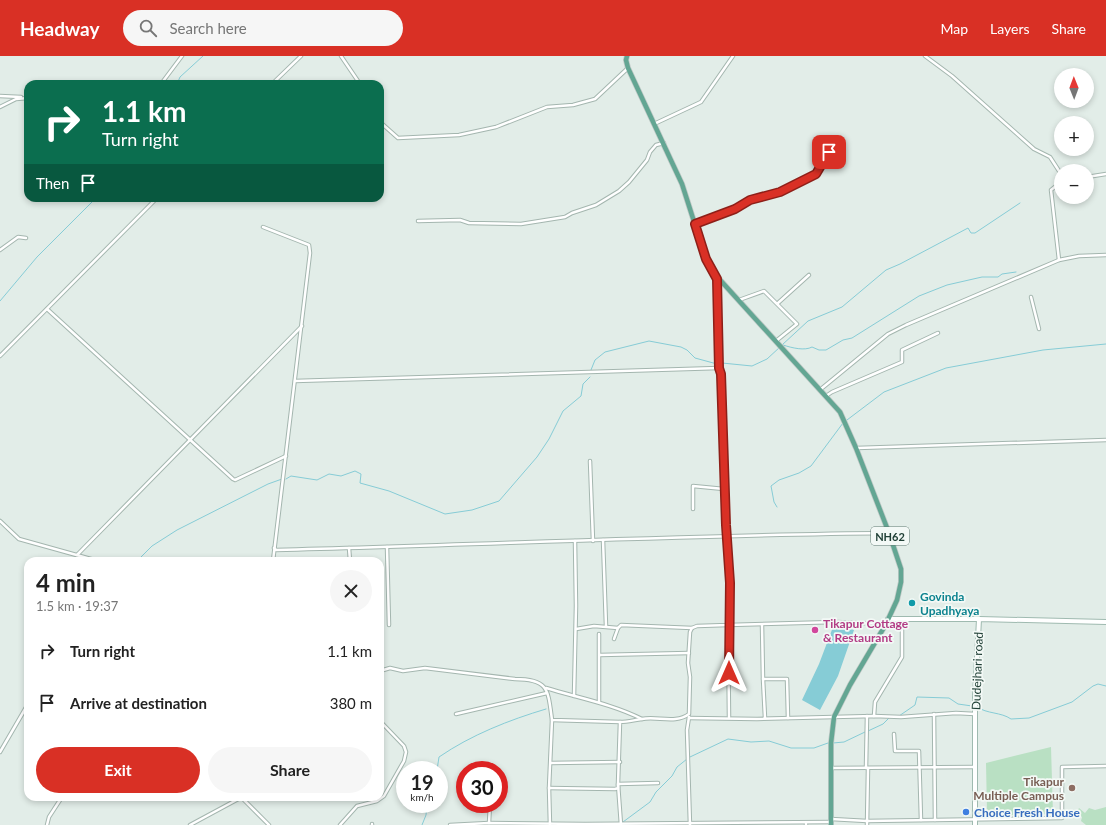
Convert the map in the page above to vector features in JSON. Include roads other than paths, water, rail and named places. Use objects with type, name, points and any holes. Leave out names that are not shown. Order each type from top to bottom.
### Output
[{"type":"main road","name":"NH62","points":[[627,56],[626,60],[628,68],[682,184],[706,259],[717,279],[821,389],[840,412],[856,448],[889,533],[901,569],[901,582],[897,600],[886,624],[850,685],[834,717],[831,741],[831,822]]},
{"type":"street","points":[[164,80],[182,56]]},
{"type":"street","points":[[276,80],[301,56]]},
{"type":"street","points":[[341,56],[357,80]]},
{"type":"street","points":[[654,124],[701,102],[733,56]]},
{"type":"street","points":[[925,56],[952,76],[1034,149],[1050,157],[1055,164]]},
{"type":"street","points":[[384,126],[398,138],[459,135],[496,127],[547,107],[574,104],[595,99],[628,68]]},
{"type":"street","points":[[0,96],[24,98]]},
{"type":"street","points":[[0,107],[16,98],[24,98]]},
{"type":"street","points":[[418,221],[460,220],[469,224],[521,224],[565,217],[596,204],[619,191],[638,171],[653,148],[664,143]]},
{"type":"street","points":[[695,224],[735,209],[750,200],[780,192],[816,174],[834,145]]},
{"type":"street","points":[[1094,176],[1106,174]]},
{"type":"street","points":[[1054,188],[1051,190],[1059,260]]},
{"type":"street","points":[[0,356],[153,202]]},
{"type":"street","points":[[263,227],[309,245],[302,326],[273,557]]},
{"type":"street","points":[[0,250],[18,237],[26,238]]},
{"type":"street","points":[[821,389],[888,334],[964,299],[1059,260],[1079,256],[1106,255]]},
{"type":"street","points":[[778,303],[809,275]]},
{"type":"street","points":[[717,279],[724,489],[730,583],[728,625],[729,717]]},
{"type":"street","points":[[738,301],[764,291],[778,303],[796,324],[778,345]]},
{"type":"street","points":[[1031,297],[1039,329]]},
{"type":"street","points":[[47,309],[235,480],[286,456]]},
{"type":"street","points":[[77,555],[189,439],[302,326]]},
{"type":"street","points":[[826,396],[832,392],[902,362],[902,350],[938,333]]},
{"type":"street","points":[[295,381],[719,368]]},
{"type":"street","points":[[856,448],[1106,440]]},
{"type":"street","points":[[590,461],[593,541]]},
{"type":"street","points":[[693,509],[693,486],[724,489]]},
{"type":"street","points":[[0,521],[19,539],[84,557]]},
{"type":"street","points":[[274,548],[276,550],[727,536],[889,533]]},
{"type":"street","points":[[603,540],[606,626]]},
{"type":"street","points":[[574,696],[576,629],[575,541]]},
{"type":"street","points":[[387,547],[389,625]]},
{"type":"street","points":[[350,548],[350,557]]},
{"type":"street","points":[[888,619],[979,619]]},
{"type":"street","points":[[874,716],[875,702],[902,657],[902,619]]},
{"type":"street","name":"Dudejhari road","points":[[975,825],[975,714],[979,619],[1106,622]]},
{"type":"street","points":[[614,639],[618,628],[621,625],[692,628],[697,626],[836,622],[886,624]]},
{"type":"street","points":[[762,625],[765,718]]},
{"type":"street","points":[[576,629],[594,626],[618,628]]},
{"type":"street","points":[[690,825],[687,730],[689,716],[690,632],[692,628]]},
{"type":"street","points":[[599,634],[599,702]]},
{"type":"street","points":[[600,655],[689,653]]},
{"type":"street","points":[[384,670],[390,668],[403,671],[425,668],[515,679],[530,679],[542,684],[546,688],[599,702],[642,719]]},
{"type":"street","points":[[763,679],[787,679],[788,718]]},
{"type":"street","points":[[546,688],[552,720],[549,788],[550,824]]},
{"type":"street","points":[[456,714],[547,693]]},
{"type":"street","points":[[0,752],[24,711]]},
{"type":"street","points":[[934,714],[935,820]]},
{"type":"street","points":[[552,720],[634,722],[642,719],[683,718],[689,716],[788,718],[874,716],[901,718],[934,714],[975,714]]},
{"type":"street","points":[[867,716],[867,825]]},
{"type":"street","points":[[620,722],[620,762],[618,784],[621,825]]},
{"type":"street","points":[[384,725],[404,746],[406,752],[404,761],[384,796]]},
{"type":"street","points":[[894,734],[895,751],[919,751],[921,820]]},
{"type":"street","points":[[551,763],[620,762]]},
{"type":"street","points":[[450,825],[490,823],[690,825],[1062,818],[1062,766],[1106,766]]},
{"type":"street","points":[[831,768],[974,767]]},
{"type":"street","points":[[618,784],[658,783]]},
{"type":"street","points":[[549,788],[615,789],[618,788],[618,784]]},
{"type":"street","points":[[48,825],[49,817],[59,801]]},
{"type":"street","points":[[190,825],[235,801]]},
{"type":"street","points":[[245,801],[269,825]]},
{"type":"street","points":[[340,825],[357,806],[377,801]]},
{"type":"street","points":[[927,820],[927,825]]},
{"type":"water","points":[[833,627],[843,627],[854,630],[838,676],[820,710],[802,700],[819,664]]},
{"type":"waterway","points":[[179,80],[180,77],[203,56]]},
{"type":"waterway","points":[[0,301],[37,257],[92,202]]},
{"type":"waterway","points":[[782,345],[808,321],[842,307],[886,270],[968,228],[971,233],[975,233],[1020,203]]},
{"type":"waterway","points":[[783,345],[798,349],[812,347],[819,350],[826,350],[843,340],[852,338],[919,296],[947,285],[982,277],[998,277],[1002,274],[1016,272]]},
{"type":"waterway","points":[[591,370],[595,360],[605,352],[649,341],[681,347],[687,350],[695,358],[717,364]]},
{"type":"waterway","points":[[847,420],[884,392],[946,368],[1043,350],[1106,344]]},
{"type":"waterway","points":[[722,363],[752,366],[767,359],[780,347]]},
{"type":"waterway","points":[[286,479],[291,476],[317,480],[329,474],[341,476],[355,471],[361,474],[360,483],[389,491],[445,514],[472,510],[499,501],[537,457],[549,439],[563,411],[581,396],[583,384],[590,377]]},
{"type":"waterway","points":[[777,507],[774,502],[771,486],[779,480],[799,473],[811,466],[843,423]]},
{"type":"waterway","points":[[141,557],[152,546],[177,530],[268,484],[282,479]]},
{"type":"waterway","points":[[977,707],[1011,719],[1029,718],[1072,702],[1093,686],[1098,684],[1106,686]]},
{"type":"waterway","points":[[899,716],[915,705],[917,697],[949,698],[958,704],[972,706]]},
{"type":"waterway","points":[[438,761],[439,757],[477,735],[504,723],[546,709]]},
{"type":"waterway","points":[[868,731],[883,724],[890,717]]},
{"type":"waterway","points":[[833,743],[844,742],[865,732]]},
{"type":"waterway","points":[[690,757],[728,739],[751,742],[769,741],[791,748],[814,748],[828,743]]},
{"type":"waterway","points":[[623,822],[650,802],[656,792],[672,776],[677,767],[687,759]]},
{"type":"waterway","points":[[422,825],[426,813]]},
{"type":"place","name":"Govinda Upadhyaya","points":[[912,603]]},
{"type":"place","name":"Tikapur Cottage & Restaurant","points":[[815,630]]},
{"type":"place","name":"Tikapur Multiple Campus","points":[[1072,788]]},
{"type":"place","name":"Choice Fresh House","points":[[966,812]]}]
